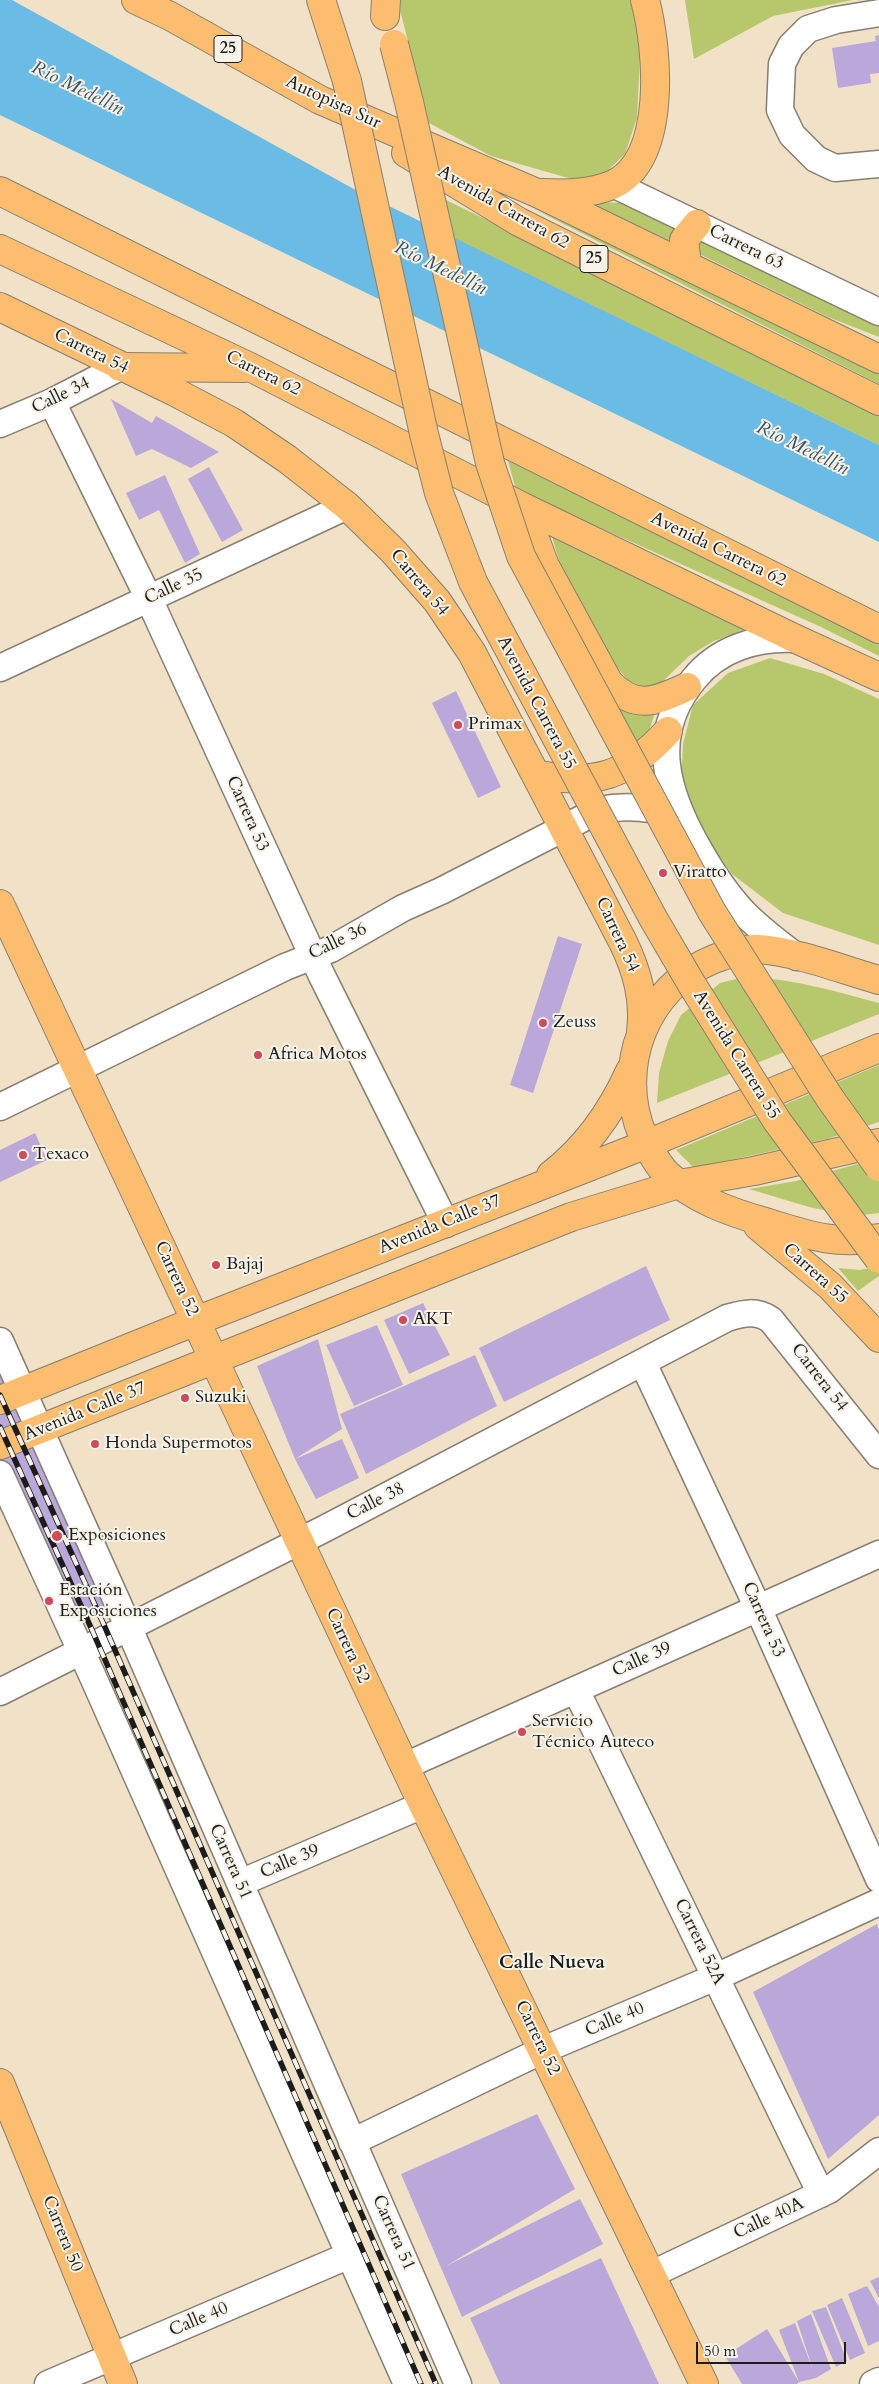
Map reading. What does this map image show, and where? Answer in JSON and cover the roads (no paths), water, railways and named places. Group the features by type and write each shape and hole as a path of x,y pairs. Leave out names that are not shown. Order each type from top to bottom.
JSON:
{"main road":[{"name":"Autopista Sur","path":"136,0 170,16 320,100 537,193"},
{"name":"Avenida Carrera 55","path":"321,0 347,80 424,434 439,493 473,582 652,918 777,1121 879,1259"},
{"path":"537,193 583,192 613,184 628,172 640,157 649,137 654,107 653,57 649,15 645,0"},
{"path":"383,5 409,102 490,463 522,556 712,912 828,1097 879,1167"},
{"name":"Avenida Carrera 62","path":"320,100 520,222 879,401"},
{"name":"Avenida Carrera 62","path":"0,191 504,444 879,629"},
{"name":"Avenida Carrera 62","path":"537,193 879,359"},
{"path":"687,265 684,240 697,224"},
{"name":"Carrera 62","path":"0,249 252,368 523,507"},
{"name":"Carrera 54","path":"0,307 120,367 175,392 234,423 287,459 347,506 393,551 437,601 472,653 564,829 632,961 644,1009 641,1031"},
{"path":"120,367 252,368"},
{"path":"523,507 796,640 879,677"},
{"path":"523,507 545,566 609,683 620,694 636,701 649,702 687,687"},
{"path":"535,774 582,780 607,774 622,769 644,754 668,731"},
{"name":"Carrera 52","path":"0,904 423,1805 704,2384"},
{"path":"879,980 797,957 757,949 724,955 704,963 670,988 653,1009 641,1031 633,1063 631,1081 633,1104 647,1144 666,1173 679,1184 710,1203 745,1216 832,1241 854,1242 879,1238"},
{"name":"Avenida Calle 37","path":"11,1396 196,1320 647,1144 879,1048"},
{"path":"535,1187 560,1168 587,1140 612,1106 633,1063"},
{"name":"Avenida Calle 37","path":"0,1445 571,1217 679,1184 754,1171 879,1143"},
{"name":"Carrera 55","path":"745,1216 803,1262 856,1312 879,1338"},
{"name":"Carrera 50","path":"0,2083 124,2384"}],"street":[{"path":"879,13 836,20 808,29 791,46 782,64 780,110 792,135 816,159 835,168 879,164"},
{"name":"Carrera 63","path":"613,184 879,312"},
{"name":"Calle 34","path":"0,424 52,402 120,367"},
{"name":"Carrera 53","path":"52,402 149,598 313,956 446,1224"},
{"name":"Calle 35","path":"0,668 347,506"},
{"path":"796,640 760,640 727,652 698,674 687,687 675,708 668,731 665,754 667,777 681,816 710,868 725,891 743,912 769,936 797,957"},
{"name":"Calle 36","path":"0,1107 285,967 331,949 403,908 599,810 621,806 642,806 681,816"},
{"name":"Calle 38","path":"0,1692 298,1542 727,1318 751,1312"},
{"name":"Carrera 54","path":"751,1312 763,1314 778,1327 879,1455"},
{"name":"Carrera 51","path":"0,1341 11,1396 39,1430 128,1626 458,2384"},
{"name":"Carrera 53","path":"643,1363 758,1608 879,1879"},
{"path":"0,1474 81,1650 407,2384"},
{"name":"Calle 39","path":"405,1766 879,1554"},
{"name":"Carrera 52A","path":"576,1690 821,2194"},
{"name":"Calle 39","path":"240,1883 423,1805"},
{"name":"Calle 40","path":"352,2142 543,2050 716,1976 879,1902"},
{"name":"Calle 40A","path":"652,2274 821,2194 879,2151"},
{"name":"Calle 40","path":"48,2384 350,2255"},
{"path":"873,2384 879,2381"}],"water":[{"name":"Río Medellín","path":"0,0 12,0 352,188 879,445 879,542 0,115"}],"railway":[{"path":"0,1395 104,1625 436,2384"},
{"path":"0,1427 92,1630 421,2384"}],"place":[{"name":"Primax","path":"458,725"},
{"name":"Viratto","path":"663,873"},
{"name":"Zeuss","path":"543,1023"},
{"name":"Africa Motos","path":"258,1055"},
{"name":"Texaco","path":"23,1155"},
{"name":"Bajaj","path":"216,1265"},
{"name":"AKT","path":"403,1320"},
{"name":"Suzuki","path":"185,1398"},
{"name":"Honda Supermotos","path":"95,1444"},
{"name":"Exposiciones","path":"57,1536"},
{"name":"Estación Exposiciones","path":"49,1601"},
{"name":"Servicio Técnico Auteco","path":"522,1732"}],"district":[{"name":"Calle Nueva","path":"552,1964"}]}
